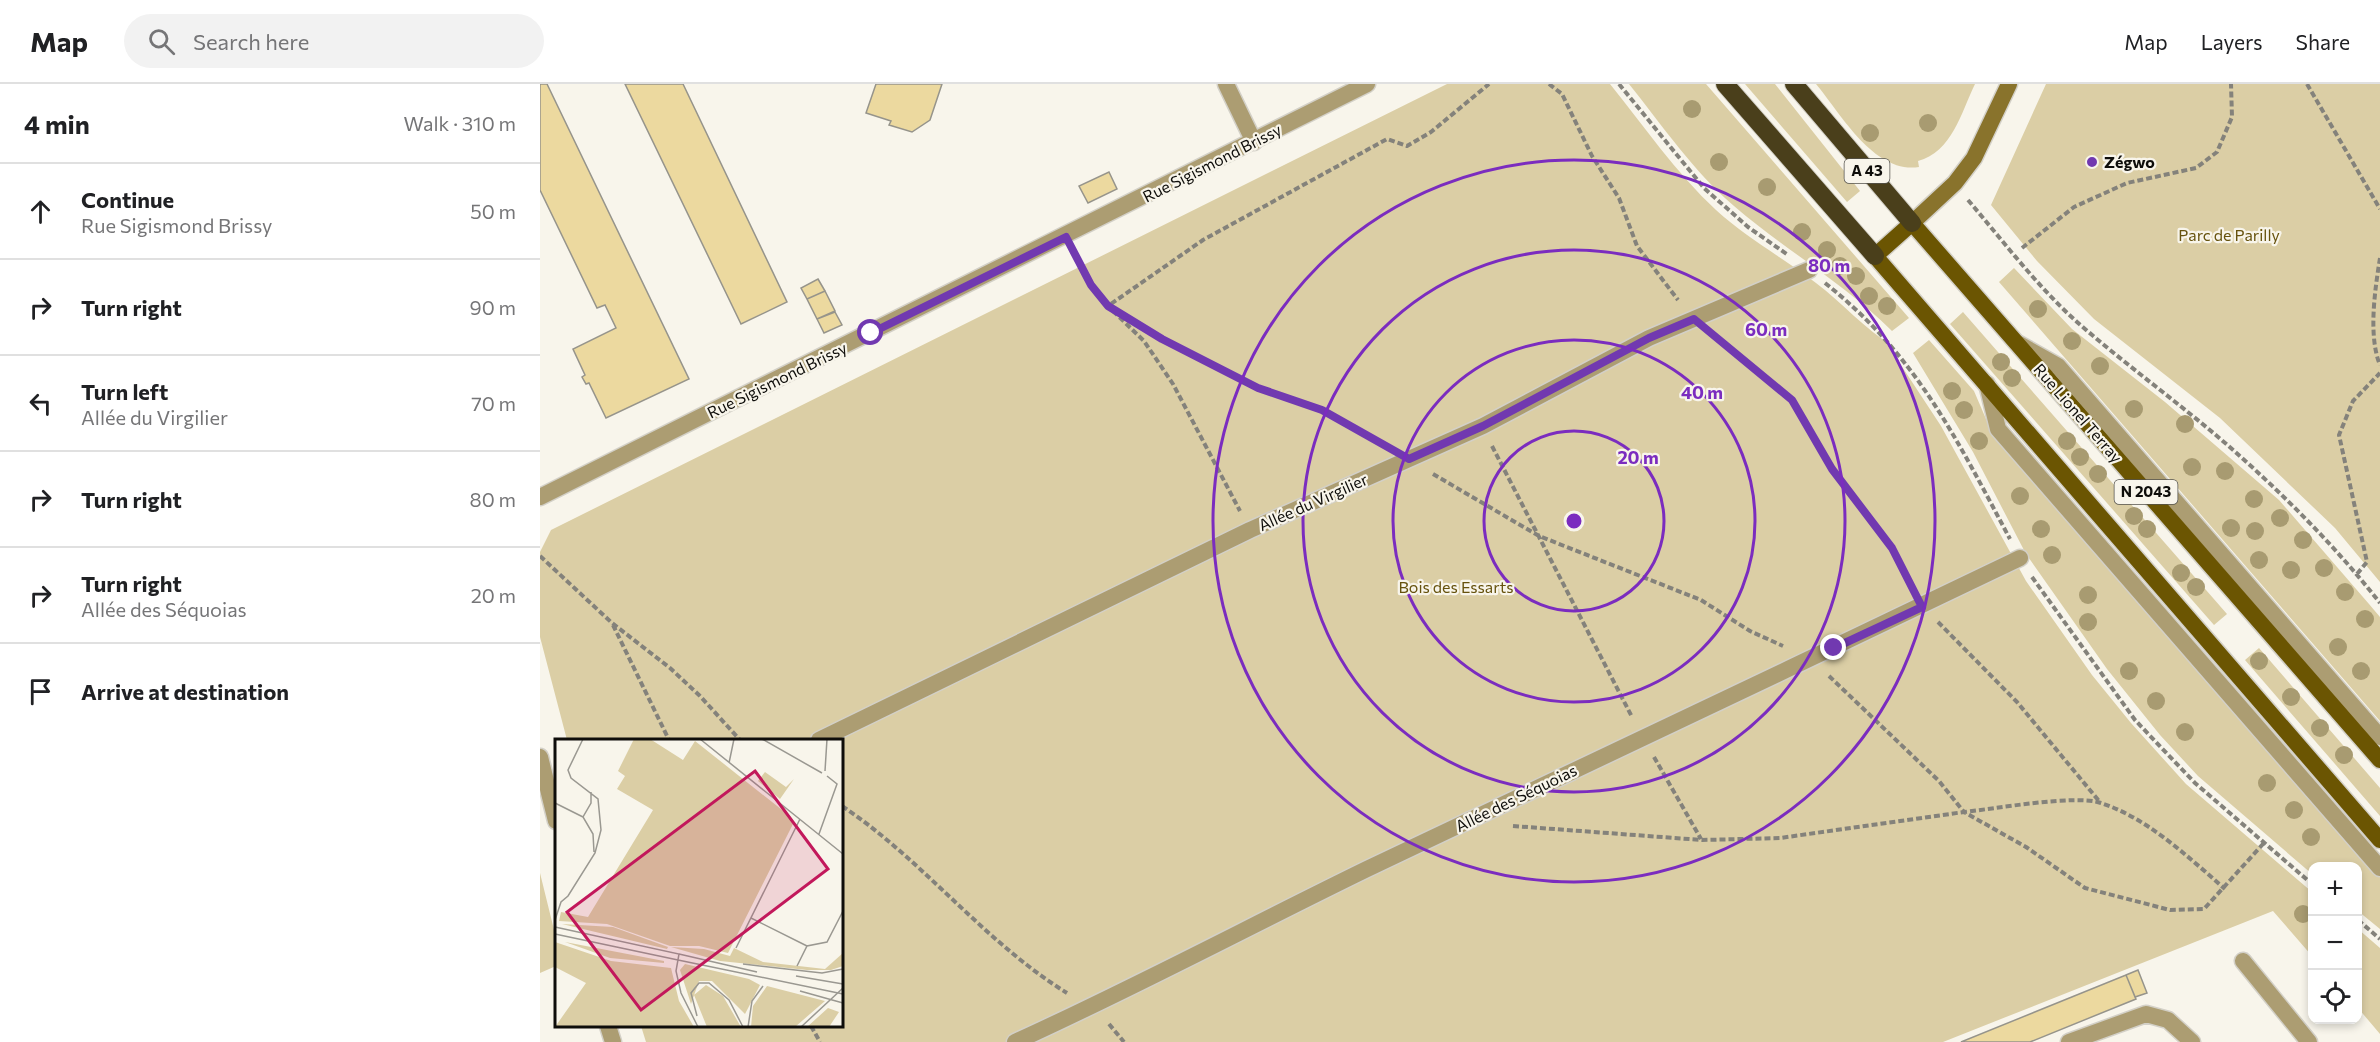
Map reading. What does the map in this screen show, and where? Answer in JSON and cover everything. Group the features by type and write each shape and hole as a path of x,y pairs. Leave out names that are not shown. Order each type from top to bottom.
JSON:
{"highway":[{"path":"1725,84 1875,256"},
{"name":"A 43","path":"1794,84 1912,223"}],"main road":[{"path":"1875,256 1954,183 1974,158 2009,84"},
{"name":"Rue Lionel Terray","path":"1912,223 2380,760"},
{"name":"N 2043","path":"1875,256 2380,840"}],"street":[{"path":"1226,84 1254,142"},
{"name":"Rue Sigismond Brissy","path":"540,497 1066,237 1367,84"},
{"name":"Allée du Virgilier","path":"823,739 1250,530 1483,426 1649,338 1809,270"},
{"path":"2016,342 2058,366 2380,737"},
{"path":"1987,384 1998,429 2380,868"},
{"name":"Allée des Séquoias","path":"1016,1042 1091,1008 1260,921 1465,822 1922,607 2020,558"},
{"path":"540,757 555,817"},
{"path":"2243,962 2309,1042"},
{"path":"2069,1042 2145,1014 2168,1020 2192,1042"},
{"path":"608,1027 613,1042"}],"path":[{"path":"1108,306 1203,240 1387,139 1407,146 1431,132 1489,84"},
{"path":"1549,84 1562,94 1592,156 1619,198 1637,246 1694,319 1792,400 1832,469 1892,548 1922,607 2017,702 2100,802 2168,840 2225,890"},
{"path":"1619,84 1704,188 1748,227 1809,270 1861,311 1901,355 1948,423 2020,558 2047,601 2135,720 2195,783 2263,844 2308,880"},
{"path":"2022,248 2074,207 2127,183 2196,168 2217,152 2232,117 2231,84"},
{"path":"2307,84 2380,209"},
{"path":"1954,183 2014,254 2075,320 2231,448 2286,498 2357,574 2380,603"},
{"path":"1066,237 1091,285 1108,306 1144,341 1173,384 1250,530"},
{"path":"2380,258 2374,291 2375,354 2380,365"},
{"path":"1108,306 1162,339 1258,388 1322,410 1539,536 1701,600 1750,630 1811,659 1940,781 1964,812 2026,847 2085,888 2170,910 2205,909 2225,890 2263,844"},
{"path":"2357,574 2367,562 2340,435 2353,400 2380,373"},
{"path":"1483,426 1642,737 1702,840"},
{"path":"540,556 612,623 670,668 700,696 738,739"},
{"path":"612,623 668,739"},
{"path":"1465,822 1702,840 1780,838 1964,812 2072,801 2100,802"},
{"path":"843,807 895,847 1010,953 1091,1008"},
{"path":"2362,923 2380,939"},
{"path":"812,1027 820,1042"}],"green space":[{"name":"Bois des Essarts","path":"1447,84 1610,84 1674,165 1716,210 1740,230 1816,283 1873,332 1893,346 1895,356 1941,426 2026,581 2092,675 2131,723 2186,784 2308,889 2308,951 2273,911 1943,1042 646,1042 641,1027 843,1027 843,739 567,739 540,637 540,552 551,530"},
{"path":"1629,84 1706,84 1909,318 1892,331 1854,297 1734,206 1691,163"},
{"path":"1745,84 1775,84 1860,191 1847,202"},
{"path":"1816,84 1975,84 1960,119 1947,140 1930,156 1918,161 1919,167 1903,167 1873,152 1848,125"},
{"name":"Parc de Parilly","path":"2046,84 2380,84 2380,582 2335,528 2220,418 2094,319 2037,261 1991,205"},
{"path":"2014,268 2072,329 2165,402 2279,500 2380,617 2380,721 1999,282"},
{"path":"1963,312 2227,614 2214,625 1950,324"},
{"path":"1929,340 1974,391 1992,433 2380,876 2380,929 2362,914 2362,862 2308,862 2308,871 2198,776 2160,735 2107,669 2026,554 1973,452 1913,353"},
{"path":"2259,648 2380,788 2380,816 2245,660"},
{"path":"540,873 555,934 555,966 540,973"},
{"path":"2362,932 2380,948 2380,1034 2362,1013"}],"building":[{"path":"540,84 547,84 689,379 606,418 589,383 586,384 582,377 585,375 573,349 616,328 605,305 597,308 540,190"},
{"path":"625,84 683,84 787,302 741,324"},
{"path":"876,84 942,84 930,120 912,132 889,125 891,121 866,113"},
{"path":"1109,172 1117,189 1088,203 1079,186"},
{"path":"818,279 825,291 807,299 801,288"},
{"path":"825,291 835,311 817,319 807,299"},
{"path":"835,312 842,325 824,333 817,319"},
{"path":"2138,970 2147,993 2135,997 2126,975"},
{"path":"2126,975 2136,999 2030,1042 1961,1042"}],"place":[{"name":"Zégwo","path":"2092,162"}],"route":[{"path":"871,333 1066,237 1091,285 1108,306 1162,339 1258,388 1322,410 1409,459 1483,426 1649,338 1694,319 1792,400 1832,469 1892,548 1922,607 1834,648"}]}
